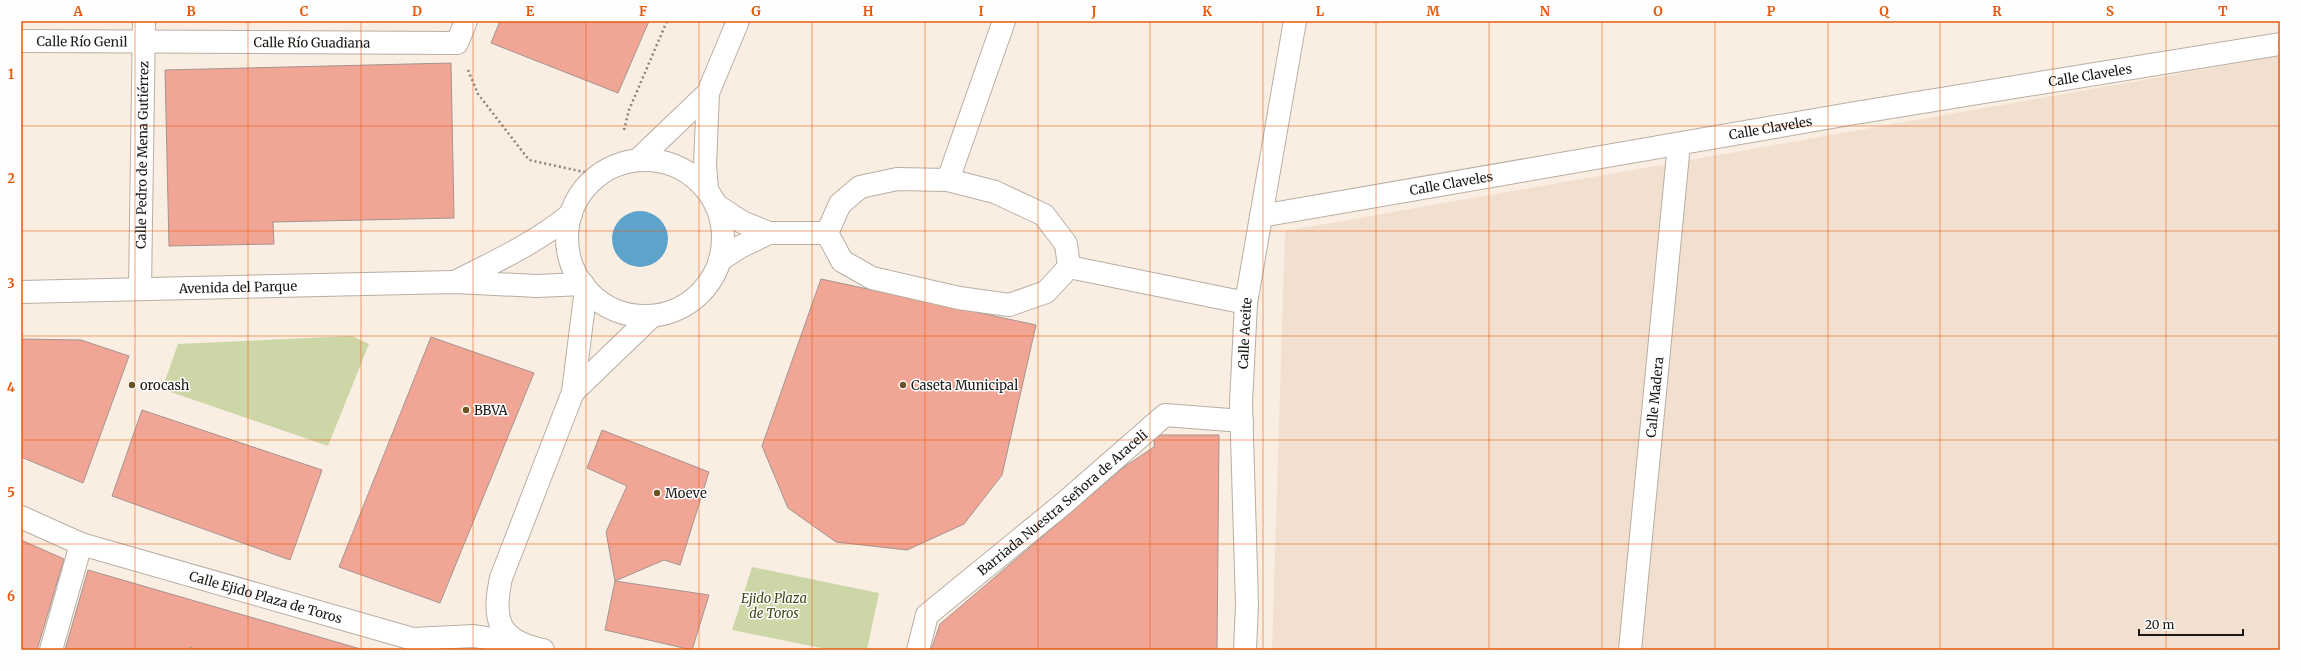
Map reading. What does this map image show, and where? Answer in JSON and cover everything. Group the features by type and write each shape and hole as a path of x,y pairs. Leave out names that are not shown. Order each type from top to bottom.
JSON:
{"street":[{"name":"Calle Pedro de Mena Gutiérrez","path":"140,289 144,21"},
{"path":"457,43 466,21"},
{"path":"738,21 708,93 705,165 711,197 722,223 723,242 720,260 713,277 701,292 687,304 670,312 652,316 632,315 616,310 600,301 585,286 568,254 567,234 571,214 582,193 598,175 617,165 638,160 658,160 676,166 692,176 711,197 742,222 769,233 827,233"},
{"path":"948,180 1004,21"},
{"name":"Calle Aceite","path":"1245,650 1247,604 1242,421 1246,303 1295,21"},
{"name":"Calle Río Genil","path":"21,41 144,42"},
{"name":"Calle Río Guadiana","path":"144,42 457,43"},
{"name":"Calle Claveles","path":"1261,216 1679,144 2280,44"},
{"path":"638,160 708,93"},
{"name":"Calle Madera","path":"1630,650 1679,144"},
{"path":"827,233 840,204 860,187 897,179 948,180 994,192 1044,215 1066,244 1069,267"},
{"name":"Avenida del Parque","path":"454,282 526,246 549,232 571,214"},
{"path":"720,260 740,247 769,233"},
{"path":"827,233 842,261 872,278 959,298 1009,305 1046,292 1069,267"},
{"path":"1069,267 1246,303"},
{"name":"Avenida del Parque","path":"21,292 454,282 537,286 585,286"},
{"path":"469,643 484,628 500,625 496,601 500,578 573,392 585,286"},
{"path":"573,392 652,316"},
{"name":"Barriada Nuestra Señora de Araceli","path":"918,650 927,615 1063,504 1165,416 1242,421"},
{"name":"Calle Ejido Plaza de Toros","path":"21,517 81,544 413,638 469,643 518,643 543,650"},
{"path":"51,650 81,544"},
{"name":"Calle Ejido Plaza de Toros","path":"500,625 518,643"}],"path":[{"path":"628,110 666,21"},
{"path":"457,43 478,94 529,160 598,175"}],"shaded area":[{"path":"2280,56 2280,650 1272,650 1285,231"}],"green space":[{"path":"352,336 369,344 328,446 162,389 178,344"},
{"name":"Ejido Plaza de Toros","path":"752,567 879,593 867,650 831,650 732,630"}],"water":[{"path":"640,211 651,213 660,219 666,228 668,239 666,250 660,259 651,265 640,267 629,265 620,259 614,250 612,239 614,228 620,219 629,213"}],"building":[{"path":"500,21 649,21 618,93 491,43"},
{"path":"451,63 454,218 273,222 274,244 169,246 165,70"},
{"name":"Caseta Municipal","path":"821,279 1036,325 1002,475 964,524 907,550 836,542 788,508 762,446"},
{"path":"431,337 534,373 440,603 339,567"},
{"path":"21,339 81,340 129,356 83,483 21,457"},
{"path":"142,410 322,470 290,560 112,496"},
{"path":"602,430 709,472 680,565 664,560 615,581 606,532 627,486 587,468"},
{"path":"1155,435 1219,435 1217,650 931,650 940,624 1124,467 1154,447"},
{"path":"21,540 64,559 37,650 21,650"},
{"path":"88,570 364,650 198,650 190,647 189,650 65,650"},
{"path":"615,581 709,595 692,650 605,630"}],"place":[{"name":"orocash","path":"132,385"},
{"name":"Caseta Municipal","path":"903,385"},
{"name":"BBVA","path":"466,410"},
{"name":"Moeve","path":"657,493"}]}
